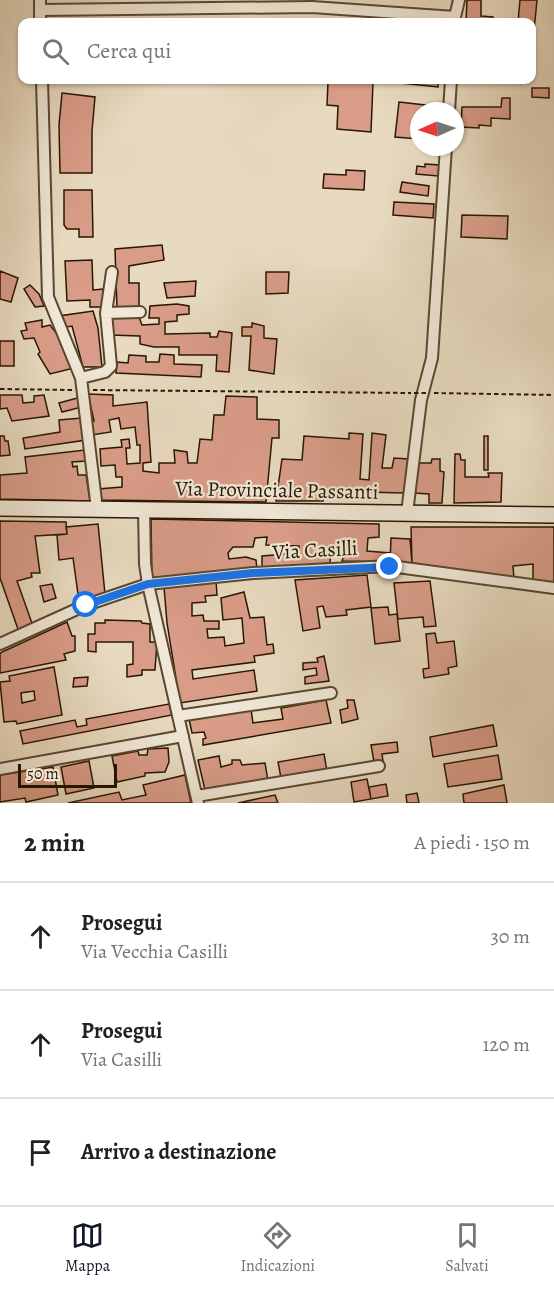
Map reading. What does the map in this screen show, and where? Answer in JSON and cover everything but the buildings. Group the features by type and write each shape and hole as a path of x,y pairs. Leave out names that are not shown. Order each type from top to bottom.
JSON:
{"main road":[{"name":"Via Provinciale Passanti","path":"0,508 554,515"}],"street":[{"path":"455,18 459,0"},
{"path":"40,5 312,7 383,5 445,18"},
{"path":"42,84 48,297 81,378 98,509"},
{"path":"450,102 451,84"},
{"path":"407,513 421,400 432,358 445,156"},
{"path":"81,378 105,372 111,366 106,313 112,272"},
{"path":"106,313 140,312"},
{"path":"144,510 145,564 148,584 198,800 379,766"},
{"name":"Via Casilli","path":"0,644 86,605 148,584 253,573 390,567 554,588"},
{"path":"178,716 330,693"},
{"path":"0,769 183,736"}],"path":[{"path":"0,389 554,395"}],"route":[{"path":"86,605 148,584 253,573 390,567"}]}
